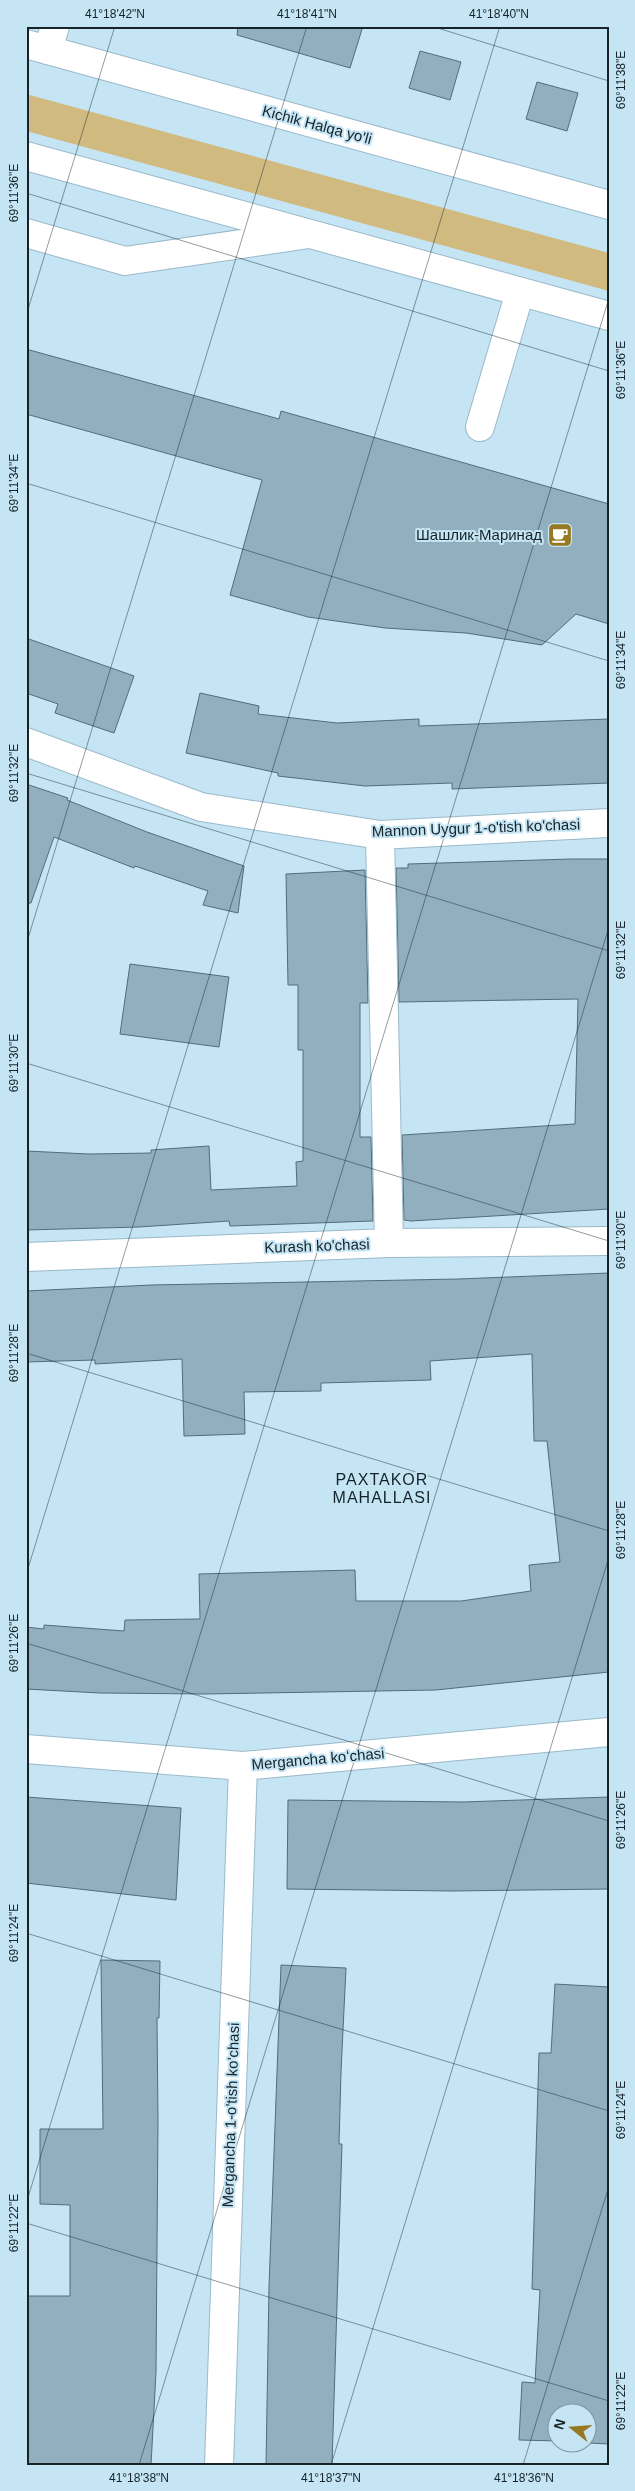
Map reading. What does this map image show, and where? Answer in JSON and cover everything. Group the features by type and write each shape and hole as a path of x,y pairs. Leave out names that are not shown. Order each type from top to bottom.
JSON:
{"main road":[{"name":"Kichik Halqa yo'li","path":"43,40 609,205"},
{"path":"26,156 609,316"},
{"path":"26,233 125,261 310,234"},
{"path":"480,427 520,292"},
{"name":"Mannon Uygur 1-o'tish ko'chasi","path":"26,742 201,807 380,835 609,823"},
{"path":"380,835 389,1243"},
{"name":"Kurash ko'chasi","path":"26,1257 389,1243 609,1241"},
{"name":"Mergancha koʻchasi","path":"26,1749 243,1766 609,1732"},
{"name":"Mergancha 1-o'tish ko'chasi","path":"219,2465 243,1766"}],"shaded area":[{"path":"26,94 609,253 609,291 26,131"}],"building":[{"path":"238,26 363,26 350,68 237,35"},
{"path":"420,51 461,62 450,100 409,88"},
{"path":"537,82 578,93 567,131 526,119"},
{"path":"26,349 279,419 281,411 609,504 609,624 576,614 542,645 466,633 385,628 308,617 230,595 262,480 26,414"},
{"path":"26,638 134,676 114,733 55,713 58,704 26,693"},
{"path":"200,693 259,706 258,714 337,723 419,719 419,726 609,719 609,783 452,789 452,783 365,786 278,776 278,773 186,753"},
{"path":"26,784 68,798 67,800 147,832 244,866 238,913 203,905 208,891 135,866 134,868 54,837 31,903 26,903"},
{"path":"609,859 609,1209 404,1220 402,1135 575,1124 578,999 399,1002 396,868 408,868 408,864"},
{"path":"365,870 368,1003 360,1003 360,1137 371,1137 373,1221 230,1226 229,1221 139,1227 26,1230 26,1151 89,1154 151,1153 151,1150 209,1146 211,1190 297,1186 296,1162 303,1161 303,1050 298,1050 298,985 288,985 286,874"},
{"path":"130,964 229,977 219,1047 120,1034"},
{"path":"609,1273 609,1672 436,1690 206,1694 99,1693 26,1689 26,1627 44,1629 44,1625 124,1631 125,1620 200,1619 199,1574 355,1570 356,1601 461,1601 531,1591 529,1565 560,1562 547,1441 534,1441 532,1354 430,1361 431,1380 321,1383 321,1391 244,1392 245,1434 184,1436 182,1359 95,1364 95,1360 26,1362 26,1291 151,1285 458,1279"},
{"path":"26,1797 181,1808 176,1900 26,1883"},
{"path":"609,1797 609,1889 452,1891 287,1889 288,1800 463,1802"},
{"path":"101,1960 160,1961 159,2018 157,2018 156,2372 151,2465 26,2465 26,2296 70,2296 70,2205 40,2204 40,2129 103,2129"},
{"path":"281,1965 346,1968 341,2072 339,2144 342,2144 332,2465 266,2465 269,2287"},
{"path":"555,1984 609,1987 609,2444 598,2443 598,2404 548,2404 548,2441 519,2440 522,2382 535,2383 540,2290 532,2289 539,2053 551,2053"}],"place":[{"name":"Шашлик-Маринад","path":"560,535"}],"district":[{"name":"PAXTAKOR MAHALLASI","path":"382,1488"}]}
